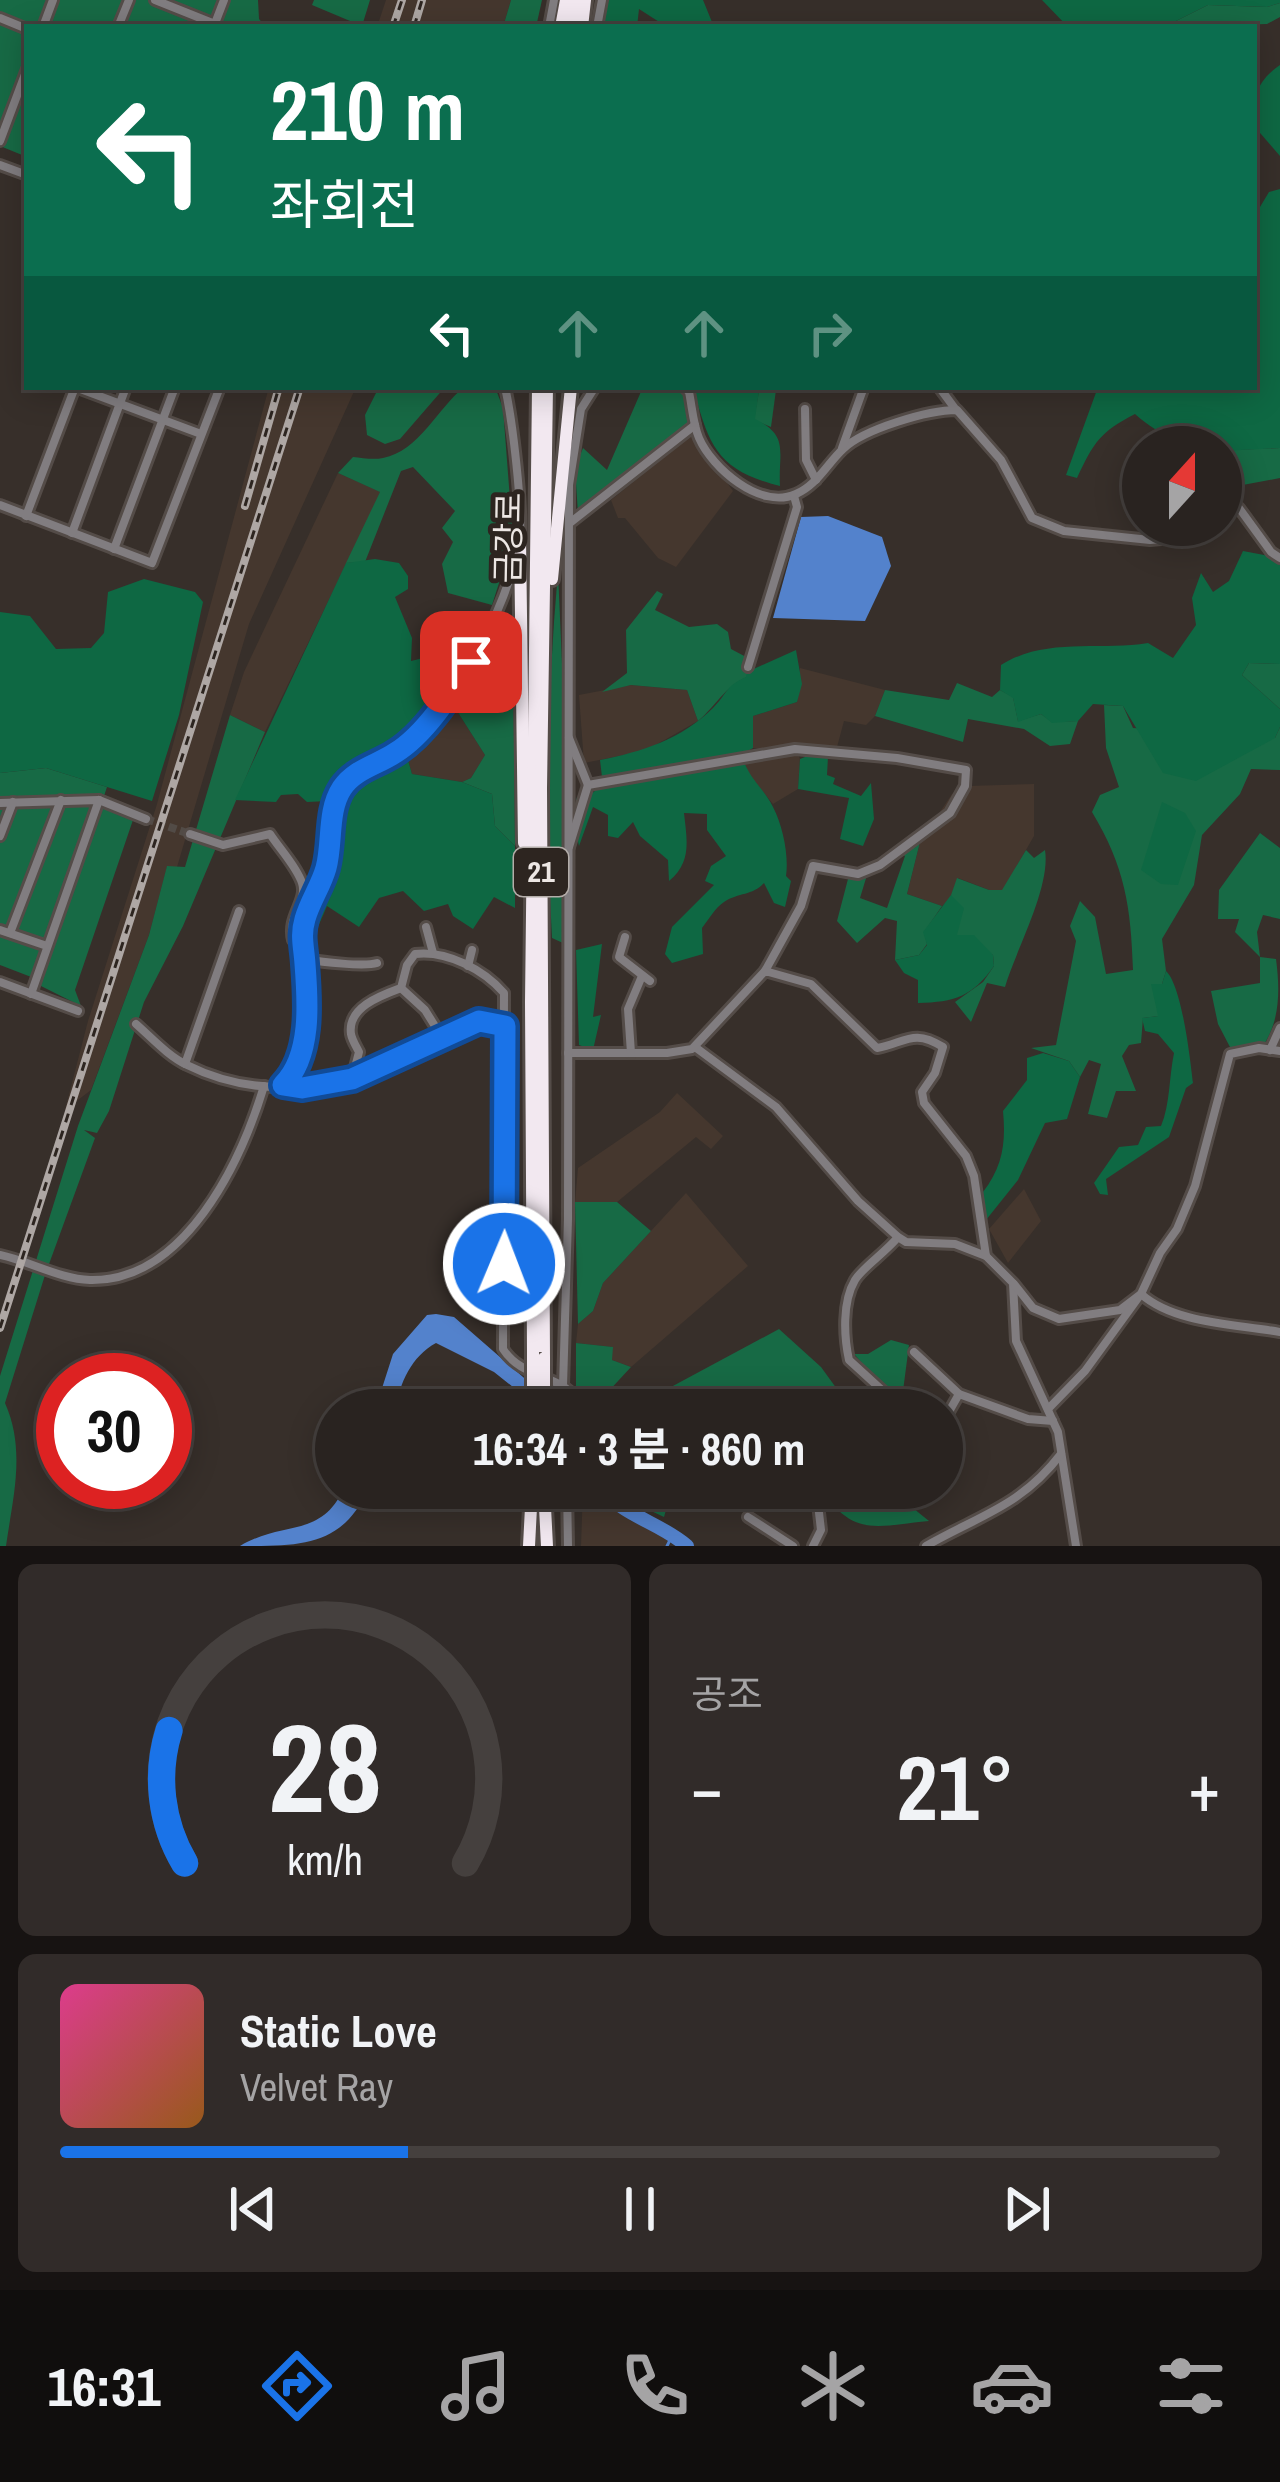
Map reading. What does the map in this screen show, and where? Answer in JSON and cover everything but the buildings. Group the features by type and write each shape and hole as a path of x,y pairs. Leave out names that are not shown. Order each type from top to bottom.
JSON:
{"highway":[{"name":"금강로","path":"538,390 531,1002 542,1389"},
{"name":"금강로","path":"535,1389 547,390"},
{"path":"543,675 571,390"},
{"path":"520,538 525,964 531,1002"},
{"path":"532,1546 533,1509"},
{"path":"545,1509 546,1546"}],"street":[{"path":"155,0 212,24"},
{"path":"0,141 24,77"},
{"path":"26,516 74,390"},
{"path":"83,390 201,434"},
{"path":"71,533 125,390"},
{"path":"114,549 174,390"},
{"path":"0,506 152,563 219,390"},
{"path":"283,1085 298,1064 305,1036 301,945 305,918 326,868 337,796 345,783 394,754 416,734 460,680 492,627 520,538 505,390"},
{"path":"564,1389 570,523 573,442 581,409 593,390"},
{"path":"689,390 695,425 716,466 765,494 794,496 857,438 922,415 957,410"},
{"path":"842,450 863,390"},
{"path":"941,390 1000,460 1025,511 1046,527 1122,536"},
{"path":"805,409 806,460 816,480"},
{"path":"570,523 695,425"},
{"path":"748,667 797,508 794,496"},
{"path":"1242,512 1270,552 1280,558"},
{"path":"567,734 588,784 567,854"},
{"path":"568,1053 679,1052 695,1047 765,971 801,907 813,866 858,874 880,865 950,813 965,786 966,770 795,749 588,784"},
{"path":"47,946 5,932 61,800"},
{"path":"31,994 99,800"},
{"path":"0,803 99,800 146,818"},
{"path":"0,836 13,802"},
{"path":"190,833 223,845 270,833 302,883 301,900 290,925 293,940 301,945"},
{"path":"185,1064 239,911"},
{"path":"426,927 433,953"},
{"path":"625,937 619,957 646,979 628,1010 631,1053"},
{"path":"468,966 472,950"},
{"path":"401,988 411,957 433,953 468,966 504,993 503,1348 516,1363 567,1389"},
{"path":"305,959 365,966 377,963"},
{"path":"765,971 811,984 877,1048 926,1036 943,1047 935,1073 922,1092 924,1103 966,1156 974,1176 986,1256"},
{"path":"0,982 78,1011"},
{"path":"401,988 425,1010 443,1039"},
{"path":"352,1079 358,1052 351,1037 354,1019 374,998 401,988"},
{"path":"136,1024 185,1064 222,1079 302,1088 352,1079 479,1021 505,1026"},
{"path":"1048,1409 1085,1371 1141,1294 1177,1229 1195,1186 1229,1054 1275,1050 1280,1028"},
{"path":"695,1047 776,1107 859,1201 905,1243 955,1244 986,1256 1033,1308 1059,1318 1120,1310 1141,1294"},
{"path":"0,1255 90,1280 145,1267 180,1240 211,1203 249,1138 264,1086"},
{"path":"881,1389 849,1360 848,1301 855,1278 898,1238"},
{"path":"1013,1283 1016,1342 1054,1420 1076,1546"},
{"path":"1141,1294 1151,1303 1194,1318 1280,1332"},
{"path":"914,1352 953,1389"},
{"path":"963,1396 1028,1419 1054,1420"},
{"path":"926,1546 946,1532 992,1516 1042,1479 1062,1452"},
{"path":"568,1509 568,1546"},
{"path":"813,1546 820,1530 818,1509"},
{"path":"748,1517 793,1546"}],"shaded area":[{"path":"386,0 511,0 504,24 378,24"},
{"path":"268,390 355,390 249,624 177,867 167,867 149,935 91,1090 65,1110 157,804"},
{"path":"692,435 733,491 676,567 658,558 625,518 618,518 611,500"},
{"path":"338,473 381,492 265,732 230,715 244,672"},
{"path":"800,668 885,690 875,716 866,725 844,721 837,747 795,748 800,759 798,789 773,804 748,774 741,755 766,749 753,748 753,716 797,702"},
{"path":"631,685 687,690 698,721 645,751 584,763 579,695"},
{"path":"457,711 485,755 471,778 462,782 412,774 406,753 438,716"},
{"path":"1034,784 1034,836 1003,890 989,890 958,878 942,906 907,894 920,842 952,794 968,786"},
{"path":"677,1093 723,1136 711,1149 696,1137 617,1202 575,1202 578,1168 660,1112"},
{"path":"1024,1189 1041,1221 1008,1263 989,1229"},
{"path":"686,1193 748,1266 631,1367 612,1360 612,1347 576,1343 578,1324 593,1311 603,1283"},
{"path":"582,1509 617,1509 631,1521 670,1537 665,1546 581,1546"}],"green space":[{"path":"0,0 258,0 263,24 24,24 24,156 0,146"},
{"path":"314,0 370,0 363,24 312,5"},
{"path":"511,0 542,0 537,24 504,24"},
{"path":"606,0 703,0 713,24 662,24 639,9 637,24 602,24"},
{"path":"1042,0 1280,0 1267,7 1208,5 1170,24 1065,24"},
{"path":"1280,3 1280,17 1267,24 1170,24 1208,5 1267,7"},
{"path":"1280,65 1280,156 1257,129 1257,96 1265,78"},
{"path":"1280,189 1280,448 1242,450 1242,426 1150,426 1135,414 1099,439 1077,478 1066,475 1097,390 1257,390 1257,212 1269,192"},
{"path":"378,390 442,390 400,439 385,444 367,435 365,415"},
{"path":"461,390 496,390 503,408 513,539 492,605 448,593 442,564 453,542 442,528 455,511 413,467 401,471 365,562 346,563 380,492 338,473 353,457 383,458 407,447"},
{"path":"642,390 682,390 690,426 578,514 575,468 583,448 607,470"},
{"path":"696,390 763,390 759,391 755,419 778,439 780,486 744,473 721,455 706,430"},
{"path":"776,390 771,427 754,420 759,391"},
{"path":"1280,448 1280,478 1242,485 1242,450"},
{"path":"1243,551 1274,557 1280,563 1280,664 1249,663 1242,675 1280,709 1275,738 1196,781 1163,773 1123,706 1093,704 1078,721 1052,723 1041,714 1018,722 1013,698 1000,690 1001,665 1054,648 1148,643 1173,658 1196,625 1192,598 1201,573 1213,592 1229,581"},
{"path":"375,559 399,563 408,576 408,589 395,597 412,638 411,661 464,648 438,716 406,753 412,774 462,782 492,794 495,826 515,846 515,908 494,897 473,929 453,916 448,904 424,911 403,891 379,898 359,927 327,906 314,936 315,908 333,869 341,806 307,802 298,794 281,795 276,802 235,800 346,563"},
{"path":"558,572 563,943 552,938 548,846 549,709"},
{"path":"144,579 195,592 203,602 179,715 152,801 46,768 0,773 0,612 30,616 56,649 91,648 104,633 108,592"},
{"path":"657,591 663,594 655,610 689,627 717,624 728,632 731,649 748,658 747,677 726,691 698,721 687,690 631,685 602,692 627,673 626,630"},
{"path":"498,633 513,639 515,846 495,826 492,794 462,782 471,778 485,755 457,711 438,716"},
{"path":"796,650 802,684 797,702 753,716 753,748 741,755 773,807 782,832 786,876 791,881 785,907 774,903 764,883 730,899 702,928 703,954 672,963 665,954 672,927 714,885 705,881 711,866 726,856 707,830 707,814 684,813 685,858 669,881 668,860 640,836 633,822 618,838 608,836 608,815 593,807 579,846 573,816 577,797 594,792 602,777 600,760 674,736 701,719 747,672"},
{"path":"1249,663 1280,664 1280,709 1242,675"},
{"path":"957,683 992,697 1000,690 1013,697 1018,721 1041,714 1052,722 1078,721 1070,744 1050,746 1024,729 968,719 963,742 875,716 885,690 949,700"},
{"path":"1104,705 1123,706 1133,728 1275,738 1280,727 1280,770 1251,769 1240,794 1202,835 1194,885 1162,939 1166,971 1162,984 1152,984 1159,1016 1143,1018 1141,1043 1129,1045 1122,1056 1136,1091 1116,1091 1107,1118 1088,1114 1101,1064 1089,1060 1080,1077 1069,1061 1031,1048 1056,1045 1076,941 1070,926 1080,901 1095,917 1106,974 1133,970 1124,888 1092,812 1100,795 1119,787 1106,748"},
{"path":"230,715 265,732 183,926 144,1002 109,1111 97,1133 84,1130 95,1138 5,1403 15,1438 16,1474 6,1546 0,1546 0,1376 78,1126 149,935 167,866 185,867"},
{"path":"828,757 827,775 835,778 833,784 861,796 871,783 874,819 863,846 840,839 849,798 798,789 800,759"},
{"path":"46,768 107,787 100,808 134,817 75,990 81,1006 41,986 39,980 0,965 0,773"},
{"path":"1162,802 1185,813 1196,831 1178,885 1161,884 1141,870"},
{"path":"1260,833 1280,848 1280,919 1263,915 1257,932 1260,957 1235,932 1239,919 1218,919 1219,890"},
{"path":"920,842 907,894 942,906 924,932 927,944 919,955 895,960 897,921 885,918 857,943 837,921 848,879 867,875 860,898 887,908 905,856 897,852"},
{"path":"1026,850 1034,858 1045,850 1038,900 1005,987 987,983 971,1022 955,1002 983,982 994,966 993,955 957,936 951,895 957,878 1002,890"},
{"path":"951,895 964,908 957,935 974,935 993,955 994,966 962,996 918,1003 918,980 904,973 895,960 919,955 927,945 923,932"},
{"path":"602,944 593,1017 601,1015 593,1050 579,1045 576,950"},
{"path":"1260,957 1276,959 1274,1024 1265,1043 1231,1049 1218,1024 1211,991 1260,983"},
{"path":"1166,971 1181,1006 1193,1083 1186,1088 1169,1137 1106,1179 1108,1195 1100,1194 1094,1183 1119,1147 1138,1145 1146,1127 1161,1126 1164,1118 1174,1053 1158,1034 1145,1031 1142,1018 1158,1016 1151,984 1162,984"},
{"path":"1043,1053 1069,1061 1080,1077 1067,1119 1045,1123 1018,1180 986,1220 983,1192 1002,1153 1003,1111 1027,1080 1027,1058"},
{"path":"575,1202 617,1202 651,1231 603,1283 593,1311 578,1324"},
{"path":"779,1329 821,1367 837,1389 667,1389"},
{"path":"891,1340 909,1345 903,1389 885,1389 854,1354 868,1354"},
{"path":"576,1343 613,1347 612,1360 631,1367 611,1389 576,1389"},
{"path":"837,1509 914,1509 929,1521 880,1526"}],"water":[{"path":"828,516 882,537 891,566 865,621 773,618 801,517"},
{"path":"427,1315 454,1317 537,1389 515,1389 494,1372 436,1343 420,1355 400,1389 382,1389 393,1354"},
{"path":"330,1509 356,1509 346,1522 318,1539 240,1546 312,1522"}],"waterway":[{"path":"626,1509 687,1546"},
{"path":"667,1546 673,1534"}],"tunnel":[{"path":"146,819 190,834"}],"railway":[{"path":"394,24 402,0"},
{"path":"415,24 422,0"},
{"path":"245,506 278,390"},
{"path":"0,1328 299,390"}],"route":[{"path":"471,662 416,734 394,754 345,783 337,796 326,868 305,918 301,945 305,1036 298,1064 283,1085 302,1088 352,1079 479,1021 505,1026 504,1264"}]}
